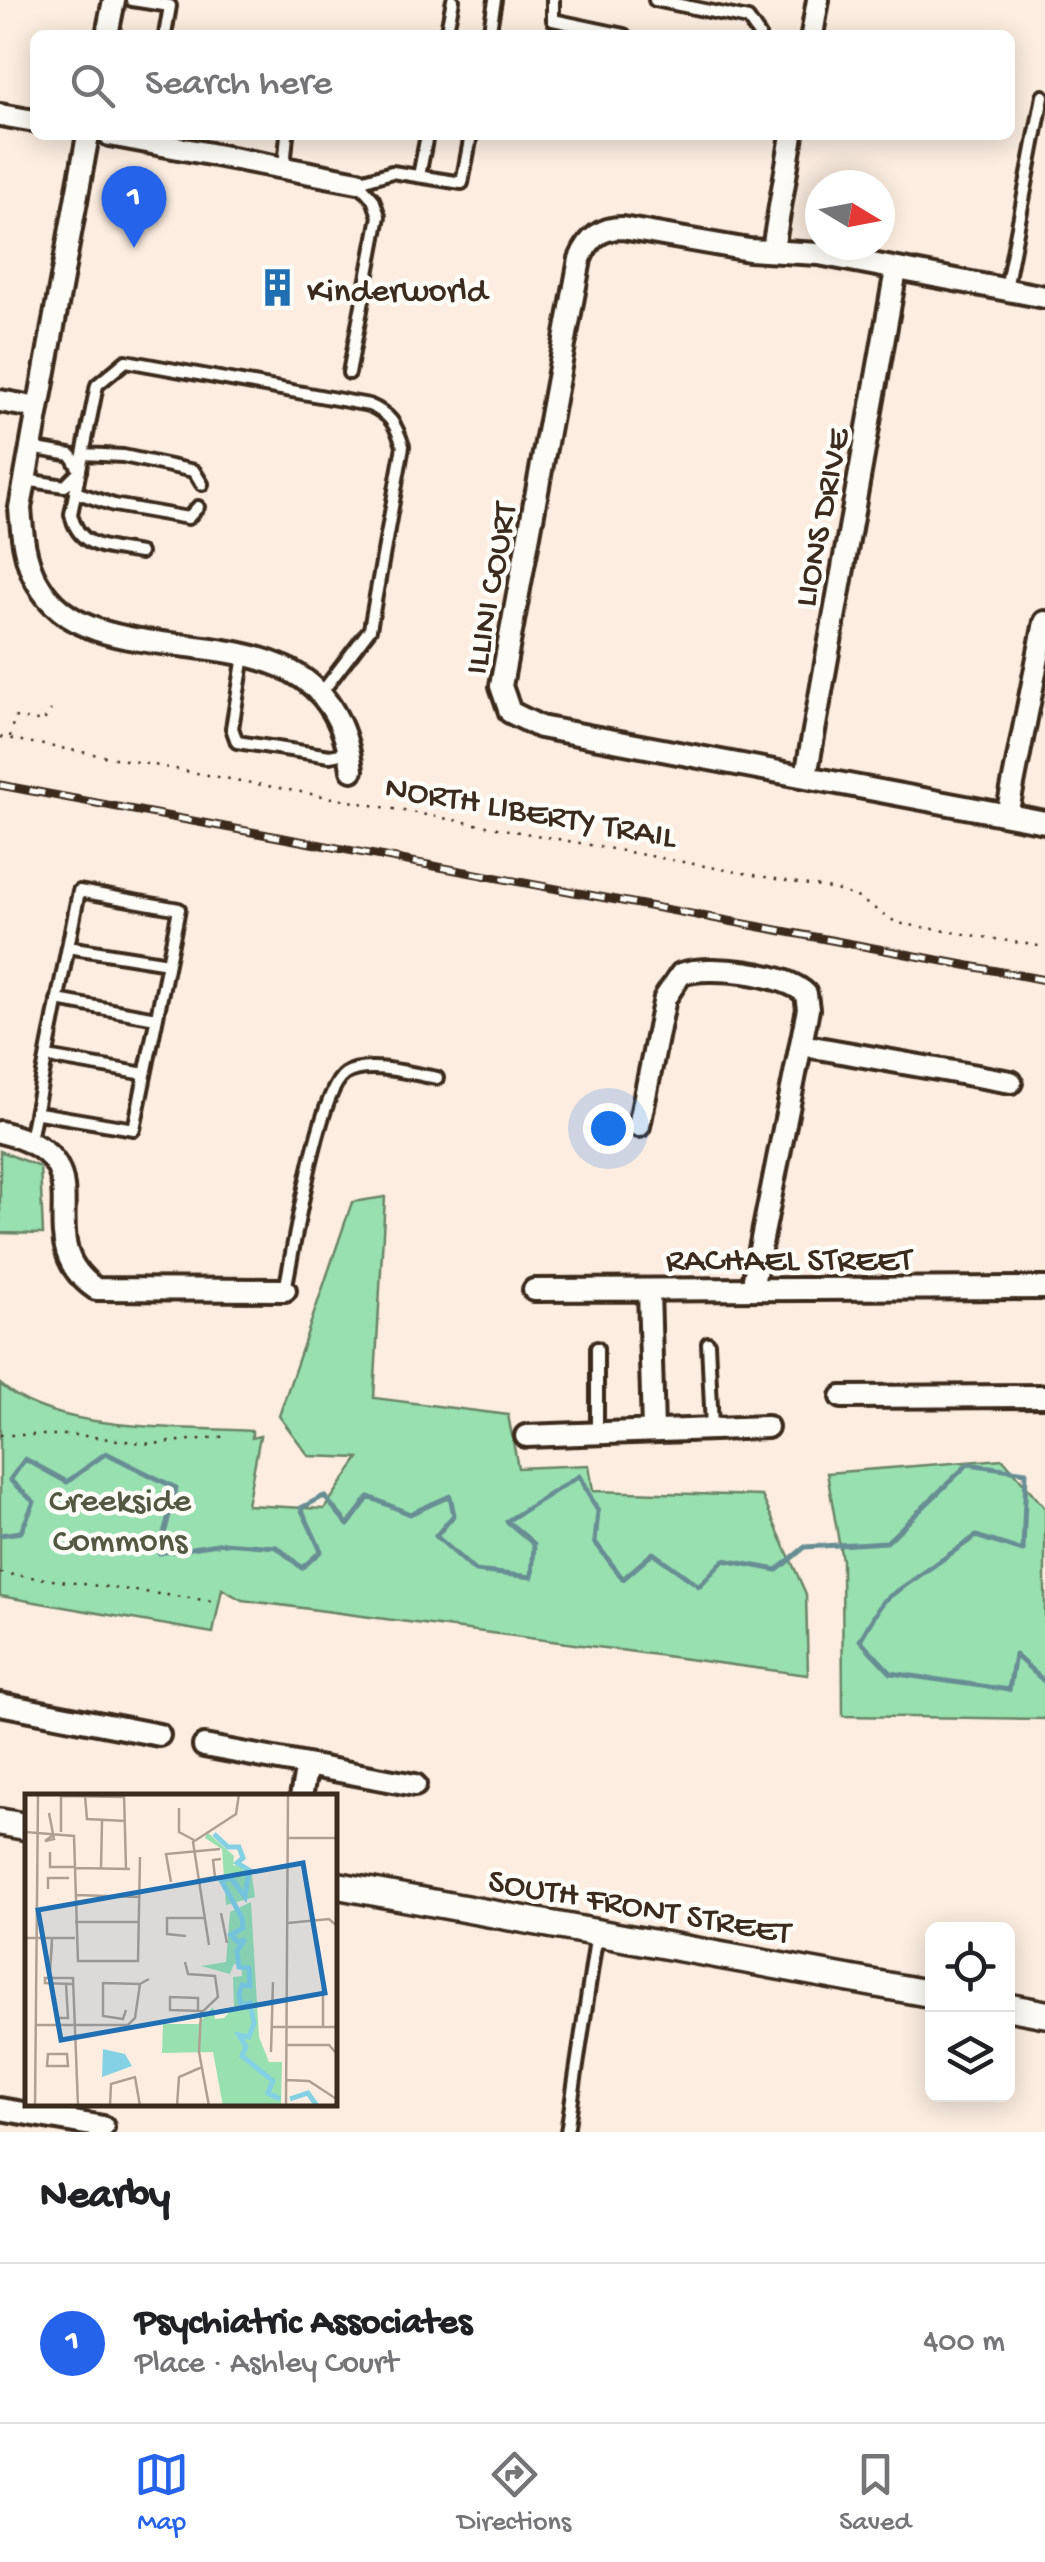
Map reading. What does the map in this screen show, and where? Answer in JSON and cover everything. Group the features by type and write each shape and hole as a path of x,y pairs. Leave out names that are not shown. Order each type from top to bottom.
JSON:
{"street":[{"path":"108,30 114,0"},
{"path":"813,30 818,0"},
{"path":"0,114 30,120"},
{"path":"87,140 20,508 23,546 38,584 65,613 102,630 244,656 292,672 322,692 343,723 350,761"},
{"path":"136,140 358,182"},
{"path":"791,140 773,249 820,254 1045,297"},
{"name":"ILLINI COURT","path":"773,249 750,250 622,228 601,231 585,246 501,686 510,712 524,722 1045,822"},
{"name":"LIONS DRIVE","path":"806,776 896,270"},
{"path":"0,400 38,408"},
{"path":"1007,815 1045,622"},
{"path":"639,1126 665,998 681,974 710,968 798,986 806,994 808,1009 752,1290"},
{"path":"801,1045 1012,1082"},
{"path":"0,1132 30,1140 59,1167 64,1185 63,1248 80,1278 96,1289 285,1290"},
{"name":"RACHAEL STREET","path":"534,1290 1045,1288"},
{"path":"649,1290 653,1431"},
{"path":"842,1397 1045,1396"},
{"path":"526,1436 766,1426"},
{"path":"0,1704 159,1735"},
{"path":"204,1746 415,1785"},
{"path":"302,1794 307,1766"},
{"path":"0,1822 25,1826"},
{"name":"SOUTH FRONT STREET","path":"338,1886 925,1993"},
{"path":"1015,2008 1045,2014"},
{"path":"0,2109 103,2127"}],"lane":[{"path":"132,0 170,3 166,30"},
{"path":"447,30 453,0"},
{"path":"490,30 495,0"},
{"path":"552,0 554,20 601,30"},
{"path":"655,0 748,19 755,30"},
{"path":"1006,290 1043,96"},
{"path":"284,168 287,140"},
{"path":"419,176 426,140"},
{"path":"349,374 379,216 373,198 358,182 392,172 462,184 470,140"},
{"path":"140,553 86,543 74,529 71,514 97,384 126,361 368,405 386,412 397,427 403,446 370,629 322,692"},
{"path":"31,448 71,456 80,472"},
{"path":"83,454 124,456 194,471 202,484"},
{"path":"25,480 66,486 80,472"},
{"path":"76,492 114,505 188,518 198,507"},
{"path":"244,656 232,728 237,742 350,761"},
{"path":"30,1140 39,1113 78,891 179,908 134,1130 39,1113"},
{"path":"68,947 168,963"},
{"path":"58,1000 156,1018"},
{"path":"47,1057 145,1074"},
{"path":"285,1290 324,1111 336,1083 357,1070 436,1078"},
{"path":"708,1344 712,1428"},
{"path":"597,1433 598,1348"},
{"path":"567,2132 598,1932"}],"path":[{"path":"10,739 14,717 43,722 51,710"},
{"name":"NORTH LIBERTY TRAIL","path":"0,737 836,890 855,896 897,923 1045,947"},
{"path":"0,1435 77,1434 151,1444 230,1436"},
{"path":"0,1573 212,1601"}],"green space":[{"path":"0,1151 40,1167 43,1234 0,1233"},
{"name":"Creekside Commons","path":"385,1197 374,1398 508,1415 518,1468 589,1465 593,1491 762,1496 806,1594 808,1675 242,1600 222,1589 213,1633 0,1596 0,1384 24,1400 85,1420 252,1431 252,1438 260,1436 247,1505 324,1509 359,1458 309,1456 279,1416 352,1202"},
{"path":"1003,1459 1045,1508 1045,1719 843,1716 842,1560 827,1473"}],"waterway":[{"path":"0,1535 21,1532 34,1502 10,1480 25,1459 67,1482 106,1453 176,1488 159,1553 224,1543 277,1547 302,1568 321,1551 301,1508 324,1496 348,1525 369,1497 410,1514 450,1496 454,1515 436,1536 475,1571 532,1577 534,1544 507,1521 579,1476 598,1511 595,1542 623,1579 653,1553 699,1586 724,1560 777,1570 805,1547 887,1542 968,1464 1026,1472 1023,1551 976,1536 883,1601 860,1640 891,1673 1009,1690 1015,1655 1045,1682"}],"railway":[{"path":"0,785 1045,980"}],"place":[{"name":"Psychiatric Associates","path":"134,248"},
{"name":"Kinderworld","path":"277,288"}]}
